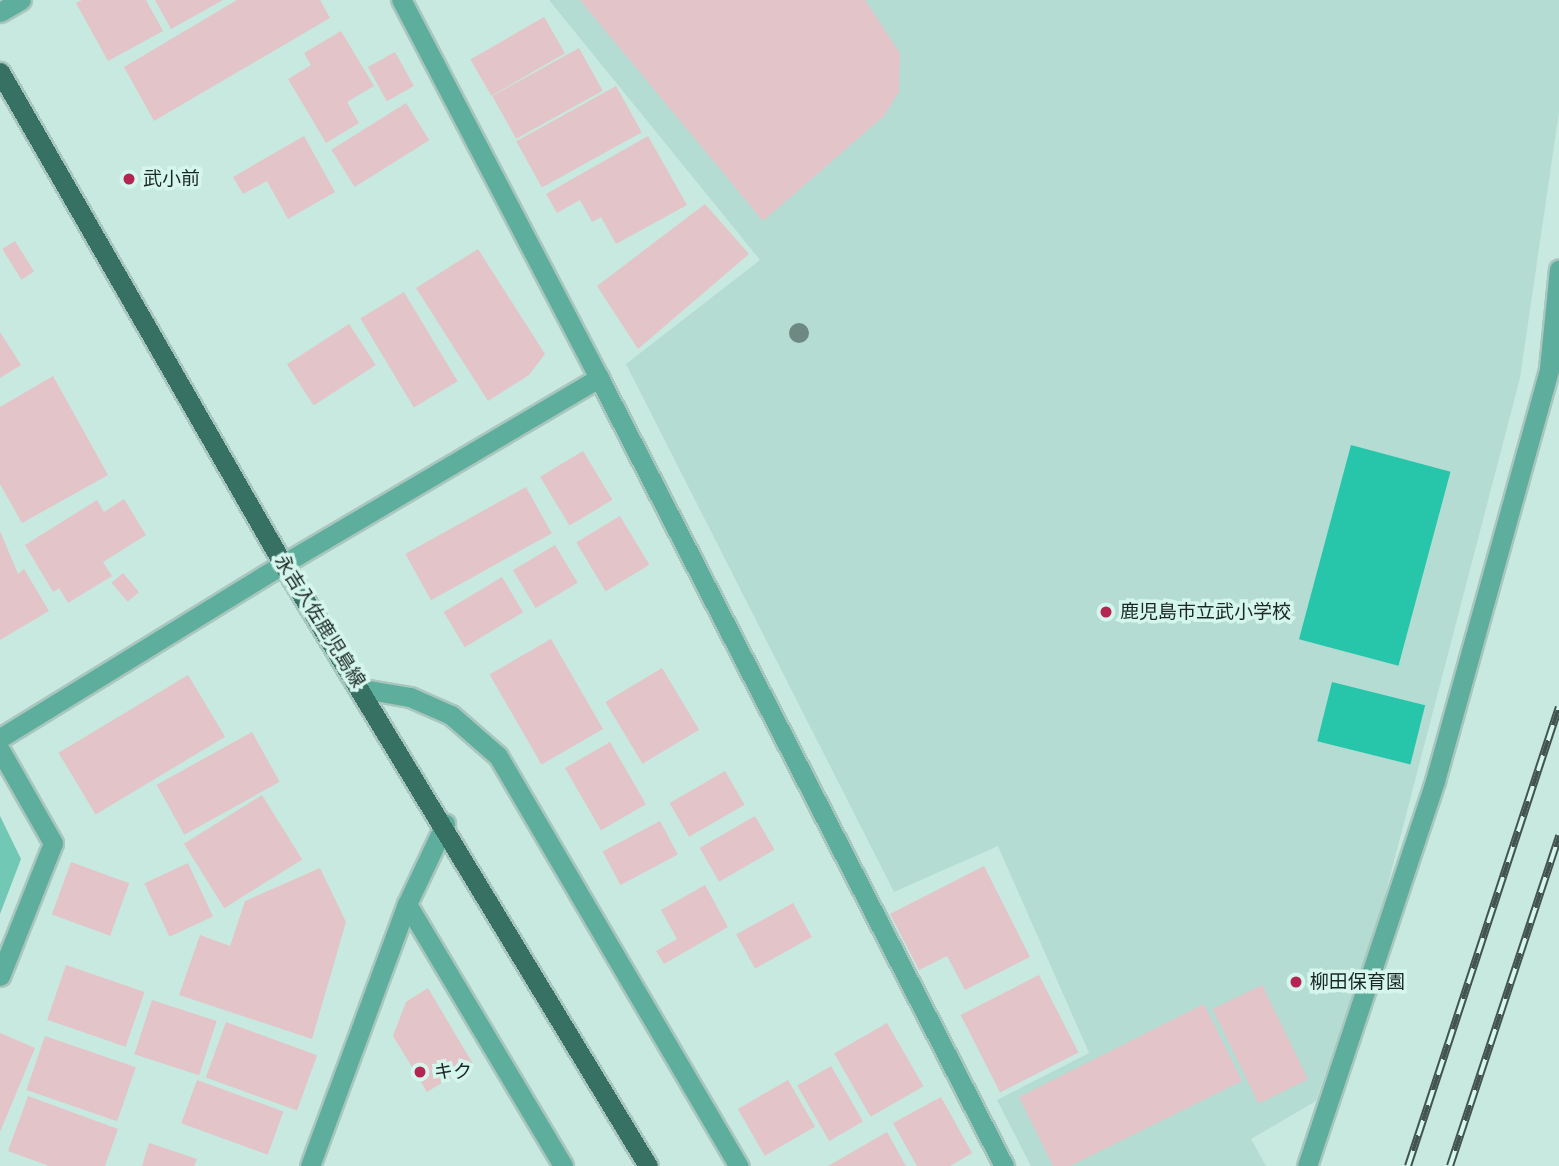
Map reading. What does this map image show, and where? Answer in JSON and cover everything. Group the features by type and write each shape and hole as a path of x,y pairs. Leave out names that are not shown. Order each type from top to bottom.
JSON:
{"main road":[{"name":"永吉入佐鹿児島線","path":"0,72 283,564 445,824 648,1166"}],"street":[{"path":"0,12 21,0"},
{"path":"401,0 599,378 1004,1166"},
{"path":"1307,1166 1435,781 1549,369 1559,269"},
{"path":"0,738 283,564 599,378"},
{"path":"363,689 410,697 451,715 498,756 739,1166"},
{"path":"0,750 53,844 0,976"},
{"path":"310,1166 407,904 445,824"},
{"path":"407,904 563,1166"}],"shaded area":[{"name":"鹿児島市立武小学校","path":"549,0 1559,0 1559,112 1520,378 1381,911 1316,1101 1251,1139 1266,1166 1031,1166 997,1100 1089,1053 998,846 894,892 626,364 760,260"},
{"path":"1351,445 1450,472 1398,666 1299,639"},
{"path":"1332,682 1425,705 1410,764 1317,741"},
{"path":"0,816 21,859 0,914"}],"building":[{"path":"82,0 146,0 163,31 108,61 76,3"},
{"path":"155,0 223,0 171,29"},
{"path":"237,0 320,0 330,18 154,121 124,67"},
{"path":"580,0 865,0 900,53 899,92 884,116 763,221"},
{"path":"544,17 565,53 491,96 470,60"},
{"path":"341,31 374,86 347,102 359,123 326,143 288,79 311,65 304,53"},
{"path":"579,48 603,91 516,139 492,96"},
{"path":"395,52 414,86 387,101 368,67"},
{"path":"616,86 642,132 542,188 516,141"},
{"path":"406,103 429,140 355,187 331,150"},
{"path":"304,136 335,192 288,219 267,181 243,194 233,177"},
{"path":"648,136 687,205 616,244 601,217 592,222 580,200 557,213 546,194"},
{"path":"705,204 749,254 638,349 597,286"},
{"path":"15,241 34,272 21,279 2,249"},
{"path":"478,249 545,354 529,375 488,401 416,288"},
{"path":"404,292 458,381 414,407 360,318"},
{"path":"349,324 376,365 314,405 287,364"},
{"path":"0,332 21,365 0,378"},
{"path":"53,376 108,475 22,523 0,484 0,407"},
{"path":"583,451 612,500 569,526 540,477"},
{"path":"526,487 552,533 431,600 405,554"},
{"path":"124,499 146,535 103,562 112,576 68,603 59,588 53,592 25,545 97,500 104,512"},
{"path":"620,516 649,565 606,591 576,542"},
{"path":"0,531 18,574 24,569 49,611 0,640"},
{"path":"555,545 578,583 536,608 513,570"},
{"path":"123,573 139,592 128,602 112,583"},
{"path":"502,577 523,612 465,647 444,612"},
{"path":"551,639 603,729 542,765 490,674"},
{"path":"662,668 699,730 643,764 605,702"},
{"path":"188,675 225,737 96,814 59,753"},
{"path":"252,732 280,782 184,835 157,785"},
{"path":"610,742 646,804 601,830 565,768"},
{"path":"725,771 744,805 689,837 670,803"},
{"path":"262,795 302,859 224,908 184,844"},
{"path":"755,816 774,850 719,882 700,848"},
{"path":"660,821 678,855 620,885 603,852"},
{"path":"71,862 129,883 110,936 52,915"},
{"path":"188,863 213,916 169,937 144,883"},
{"path":"984,866 1030,957 965,990 947,956 919,970 890,914"},
{"path":"320,868 346,922 312,1039 179,995 200,935 230,946 245,901"},
{"path":"705,885 728,927 664,964 656,951 677,939 661,910"},
{"path":"793,903 812,937 755,969 736,935"},
{"path":"66,965 144,992 126,1047 47,1020"},
{"path":"1039,975 1078,1053 1000,1092 961,1015"},
{"path":"1262,985 1308,1079 1259,1103 1213,1009"},
{"path":"428,988 473,1064 427,1092 393,1036 406,1002"},
{"path":"152,1000 217,1021 199,1075 134,1054"},
{"path":"1204,1004 1242,1081 1070,1166 1053,1166 1019,1097"},
{"path":"226,1022 317,1055 297,1111 206,1077"},
{"path":"887,1023 924,1086 871,1117 834,1054"},
{"path":"0,1033 35,1048 0,1132"},
{"path":"45,1036 136,1067 117,1121 26,1090"},
{"path":"831,1066 863,1121 829,1141 797,1086"},
{"path":"197,1080 283,1111 268,1155 181,1123"},
{"path":"788,1080 815,1127 765,1156 738,1109"},
{"path":"28,1096 118,1129 105,1166 49,1166 8,1151"},
{"path":"941,1097 972,1153 950,1166 917,1166 893,1123"},
{"path":"887,1132 906,1166 828,1166"},
{"path":"149,1143 197,1159 194,1166 142,1166"}],"railway":[{"path":"1408,1166 1559,707"},
{"path":"1450,1166 1559,836"}],"place":[{"name":"武小前","path":"129,179"},
{"name":"鹿児島市立武小学校","path":"1106,612"},
{"name":"柳田保育園","path":"1296,982"},
{"name":"キク","path":"420,1072"}]}
